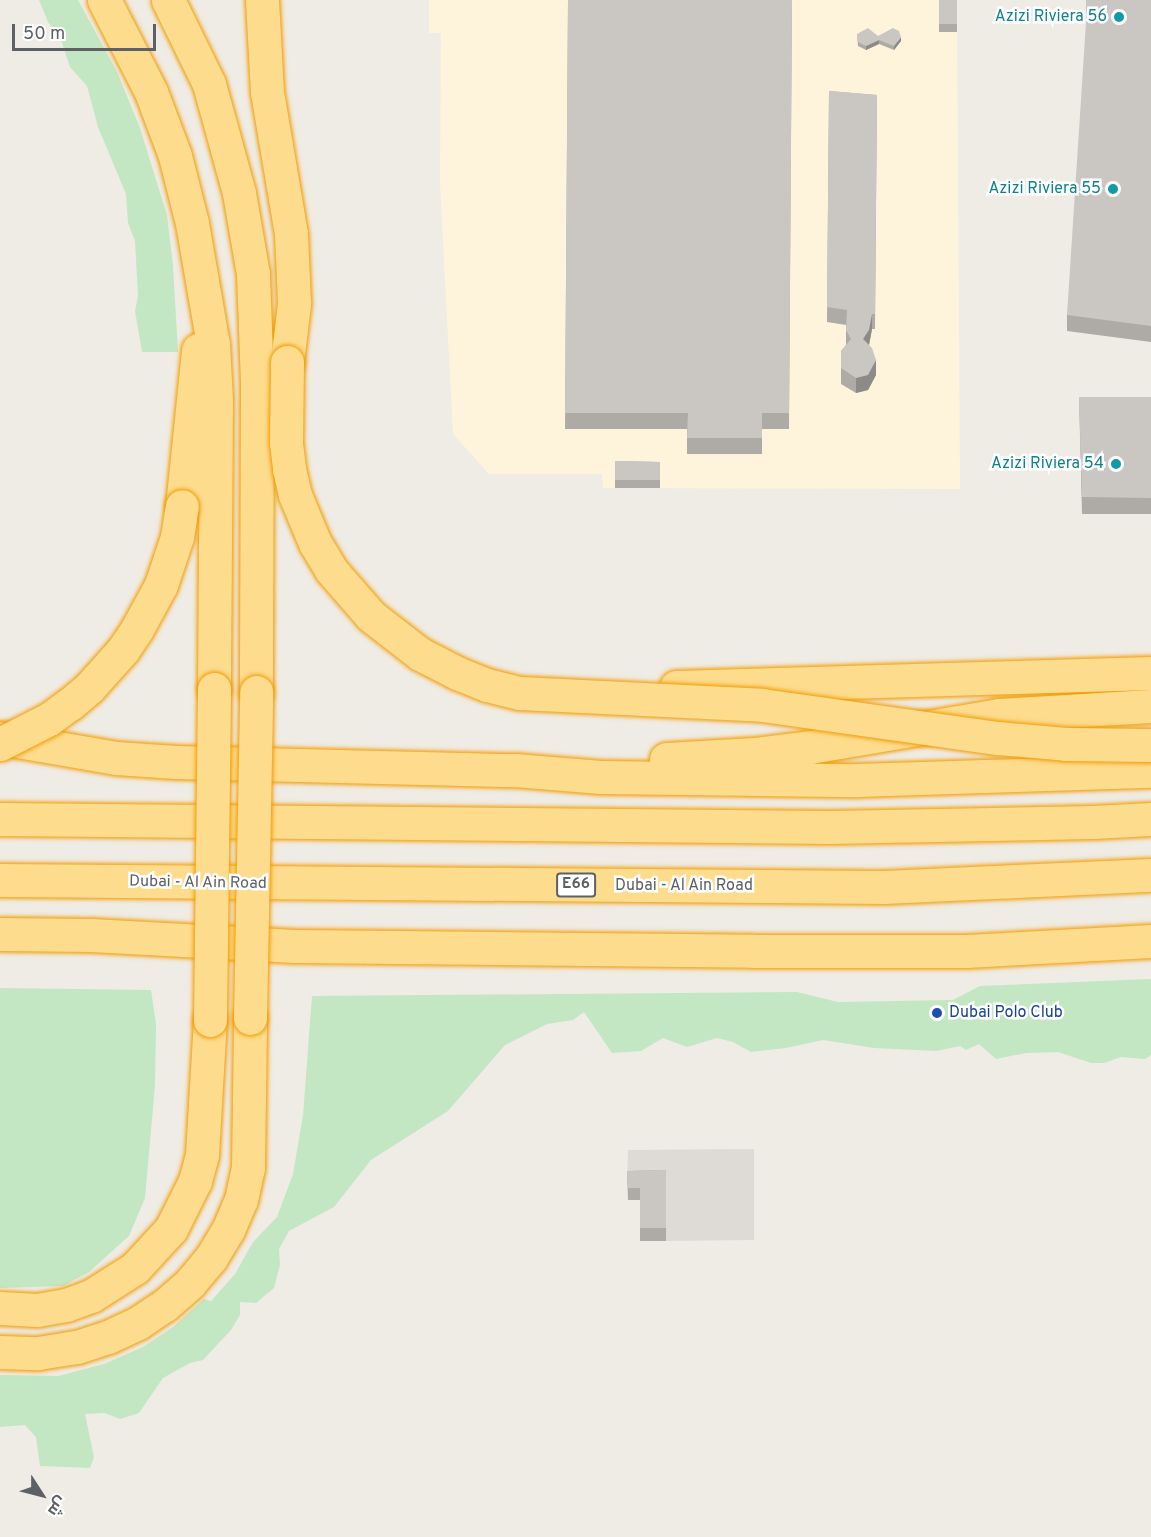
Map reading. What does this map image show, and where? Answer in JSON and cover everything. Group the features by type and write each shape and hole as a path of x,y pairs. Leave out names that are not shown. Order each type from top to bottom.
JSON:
{"highway":[{"path":"0,1308 37,1310 66,1305 91,1296 135,1268 171,1229 192,1190 202,1154 210,1020 215,371 206,301 192,223 176,156 151,92 104,0"},
{"path":"168,0 244,150 270,249 287,362"},
{"path":"262,0 267,92 291,234 294,304 287,362 286,443 295,495 315,543 350,594 395,636 420,654 457,673 487,685 520,693 762,705 998,738 1066,744 1151,745"},
{"path":"0,1352 39,1353 77,1347 108,1337 138,1323 165,1305 190,1283 211,1258 228,1230 241,1200 248,1168 256,692 257,382 253,274 239,193 209,84"},
{"path":"0,744 41,723 89,688 123,650 161,585 177,537 182,506 197,355 206,301"},
{"path":"579,696 628,689 1151,673"},
{"path":"515,771 577,762 754,754 999,715 1151,706"},
{"path":"0,738 116,758 176,762 515,771 559,776 647,779 845,780 1151,771"},
{"path":"0,819 830,826 1151,819"},
{"name":"Dubai - Al Ain Road","path":"0,880 884,887 1151,875"},
{"path":"0,934 91,935 294,946 754,951 966,951 1151,941"},
{"path":"0,955 52,949 91,935"}],"shaded area":[{"path":"429,0 957,0 960,489 603,488 602,474 489,474 453,434 440,183 441,33 429,33"},
{"path":"754,1149 754,1240 666,1241 666,1183 627,1183 628,1150"}],"green space":[{"path":"39,0 78,0 117,72 140,128 167,215 173,265 178,352 142,352 135,311 138,296 135,241 128,223 126,194 98,127 87,86 70,67 60,37 48,22"},
{"path":"1151,979 1151,1055 1145,1059 1121,1057 1104,1063 1091,1063 1058,1052 1026,1053 996,1059 979,1044 966,1050 960,1046 936,1051 874,1048 823,1040 786,1048 751,1052 733,1042 717,1038 687,1047 663,1038 641,1051 612,1053 584,1012 573,1020 547,1024 505,1045 448,1111 371,1160 334,1207 289,1231 279,1249 280,1265 274,1288 256,1303 240,1302 240,1315 231,1330 203,1360 190,1363 163,1378 139,1413 120,1419 105,1413 85,1414 94,1457 90,1468 40,1466 36,1437 25,1425 0,1427 0,1375 58,1376 104,1364 143,1347 173,1327 204,1299 211,1301 235,1274 253,1242 277,1217 293,1174 303,1115 312,996 797,992 838,1002 953,1000 980,986"},
{"path":"0,988 151,990 156,1024 155,1085 145,1198 129,1236 89,1272 63,1286 0,1288"}],"building":[{"path":"568,0 792,0 789,413 762,413 762,438 687,438 688,413 565,413"},
{"path":"939,0 957,0 957,24 939,24"},
{"name":"Azizi Riviera 55","path":"1086,0 1151,0 1151,326 1067,315"},
{"path":"868,28 878,36 893,28 899,31 901,37 894,46 879,40 866,46 858,42 857,34"},
{"path":"829,91 877,95 875,314 872,314 869,330 863,339 872,348 876,360 868,375 856,378 841,368 841,351 851,339 846,330 847,310 827,307"},
{"name":"Azizi Riviera 54","path":"1079,397 1151,397 1151,498 1082,497"},
{"path":"615,461 660,462 660,480 615,480"},
{"path":"666,1170 666,1228 640,1228 640,1188 628,1188 627,1171"}],"place":[{"name":"Azizi Riviera 56","path":"1119,17"},
{"name":"Azizi Riviera 55","path":"1113,189"},
{"name":"Azizi Riviera 54","path":"1116,464"},
{"name":"Dubai Polo Club","path":"937,1013"}]}
